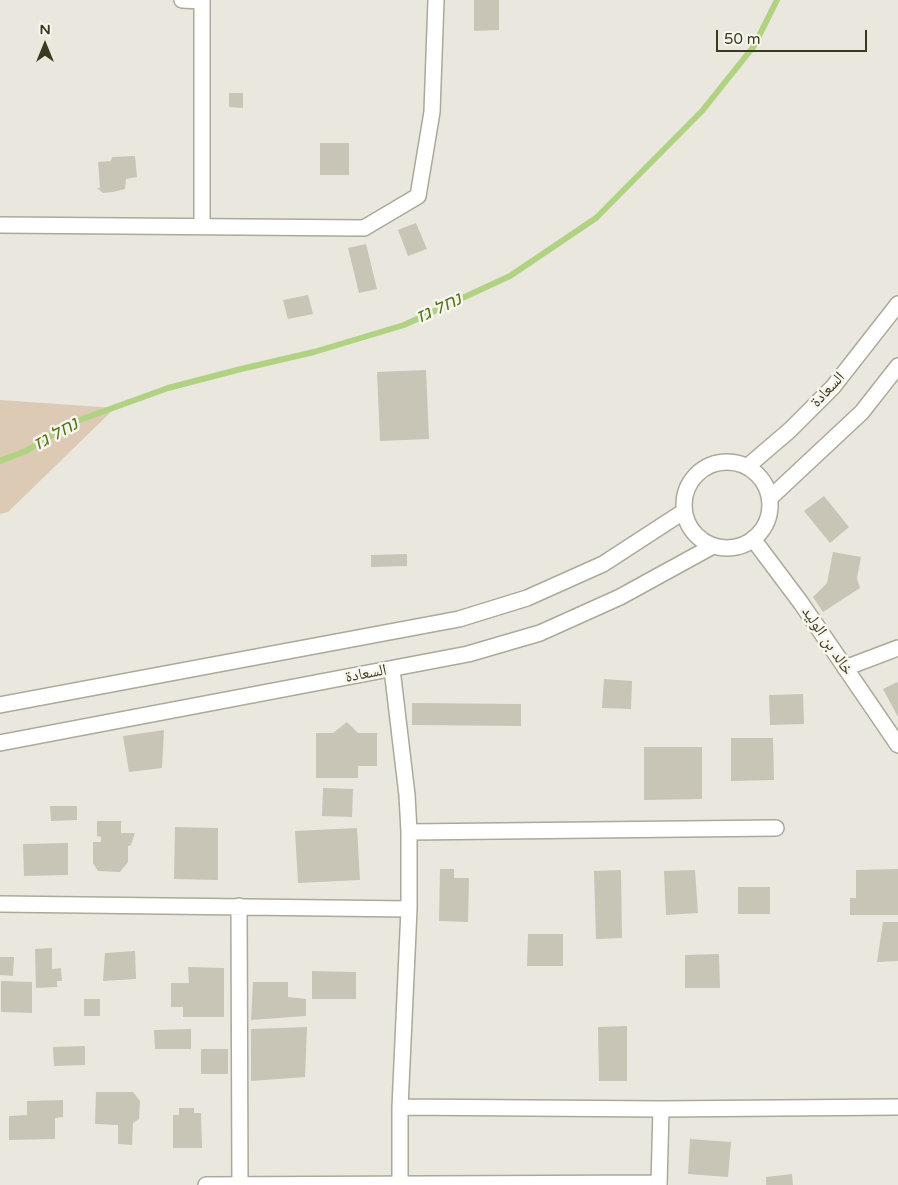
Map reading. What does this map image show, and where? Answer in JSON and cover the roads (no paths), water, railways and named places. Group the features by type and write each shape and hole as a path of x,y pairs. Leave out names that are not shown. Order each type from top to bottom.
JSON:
{"street":[{"path":"182,0 202,0 202,226"},
{"path":"0,224 364,228 418,196 432,112 436,0"},
{"name":"السعادة","path":"748,466 790,430 834,387 898,304"},
{"path":"770,498 862,412 898,366"},
{"path":"729,461 748,466 760,476 768,489 770,498 770,514 764,528 753,539 744,544 729,548 713,546 700,539 694,534 686,521 684,512 684,496 688,484 698,472 714,463 729,461"},
{"path":"0,705 459,618 527,598 603,564 684,512"},
{"name":"خالد بن الوليد","path":"753,539 801,603 898,745"},
{"name":"السعادة","path":"0,742 468,654 540,633 620,597 713,546"},
{"path":"845,668 898,648"},
{"path":"392,669 407,794 409,832 409,909 400,1107 400,1183"},
{"path":"409,832 776,828"},
{"path":"0,904 409,909"},
{"path":"239,906 240,1185"},
{"path":"400,1107 661,1109 898,1107"},
{"path":"206,1185 400,1183 659,1184 661,1109"}],"waterway":[{"name":"נחל גז","path":"0,461 26,451 74,422 168,388 314,352 404,325 510,276 596,218 702,111 754,46 777,0"}]}
